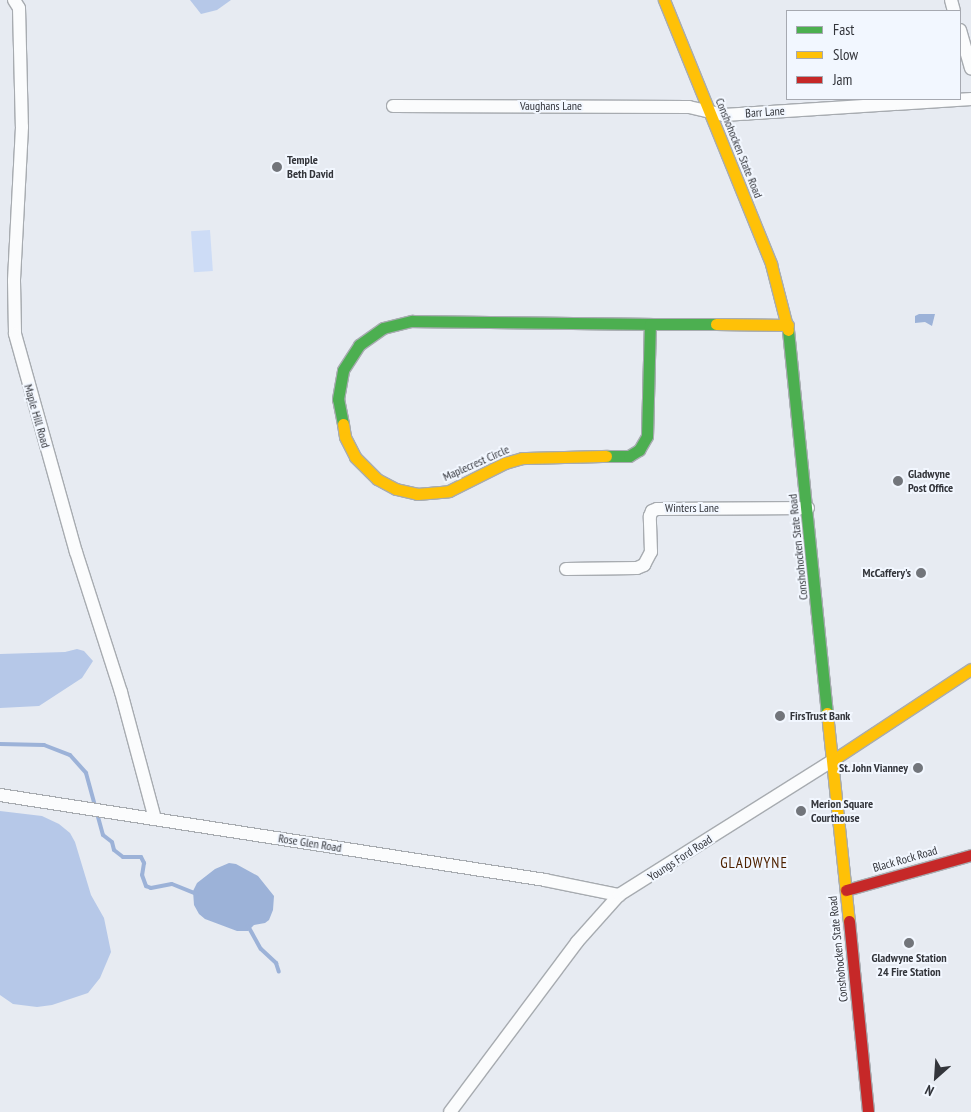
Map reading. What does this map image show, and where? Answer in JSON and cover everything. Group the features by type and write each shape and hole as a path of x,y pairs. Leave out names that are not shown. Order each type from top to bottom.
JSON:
{"street":[{"name":"Maple Hill Road","path":"14,0 19,8 22,127 14,296 15,334 76,552 122,692 156,819"},
{"name":"Conshohocken State Road","path":"664,0 771,264 788,325 868,1112"},
{"path":"961,33 971,68"},
{"name":"Barr Lane","path":"709,112 724,115 956,100"},
{"name":"Vaughans Lane","path":"393,106 689,107 709,112"},
{"name":"Maplecrest Circle","path":"650,324 647,436 639,450 629,456 522,458 505,464 449,491 417,494 396,489 377,479 355,457 345,437 338,398 343,370 352,353 366,338 392,324 412,321 788,325"},
{"name":"Winters Lane","path":"566,569 637,568 644,565 651,552 650,516 652,511 657,509 808,508"},
{"name":"Youngs Ford Road","path":"450,1112 577,942 619,896 833,760 971,669"},
{"name":"Rose Glen Road","path":"0,795 545,880 619,896"},
{"name":"Black Rock Road","path":"846,890 971,855"}],"shaded area":[{"path":"190,0 231,0 217,10 201,14"},
{"path":"210,230 213,271 194,272 191,231"},
{"path":"919,314 935,314 932,326 925,322 915,323 915,316"},
{"path":"77,649 84,651 93,661 82,678 39,706 0,708 0,654 65,652"},
{"path":"0,811 42,816 59,824 70,833 75,842 91,895 104,918 111,952 100,978 88,993 52,1005 37,1007 13,1004 0,995"},
{"path":"229,863 236,864 258,876 274,896 273,910 269,920 265,923 254,925 248,931 237,931 205,919 199,914 194,905 193,891 197,883 215,869"}],"waterway":[{"path":"0,744 44,745 70,755 86,773 103,835 112,842 114,850 123,857 141,857 144,863 142,875 146,886 151,888 172,884 197,894"},
{"path":"248,926 261,949 276,963 279,972"}],"traffic: fast":[{"path":"343,424 338,399 343,370 359,345 383,328 412,321 650,324"},
{"path":"606,456 629,456 639,450 647,436 650,324 716,324"},
{"path":"788,330 827,713"}],"traffic: slow":[{"path":"664,0 771,264 788,330"},
{"path":"716,324 788,325"},
{"path":"343,424 345,437 355,457 377,479 396,489 417,494 449,491 505,463 522,458 606,456"},
{"path":"833,760 971,669"},
{"path":"827,713 849,921"}],"traffic: jam":[{"path":"846,890 971,855"},
{"path":"849,921 868,1112"}],"place":[{"name":"Temple Beth David","path":"277,167"},
{"name":"Gladwyne Post Office","path":"898,481"},
{"name":"McCaffery's","path":"921,573"},
{"name":"FirsTrust Bank","path":"780,716"},
{"name":"St. John Vianney","path":"918,768"},
{"name":"Merion Square Courthouse","path":"801,811"},
{"name":"Gladwyne Station 24 Fire Station","path":"909,943"}],"district":[{"name":"GLADWYNE","path":"754,863"}]}
